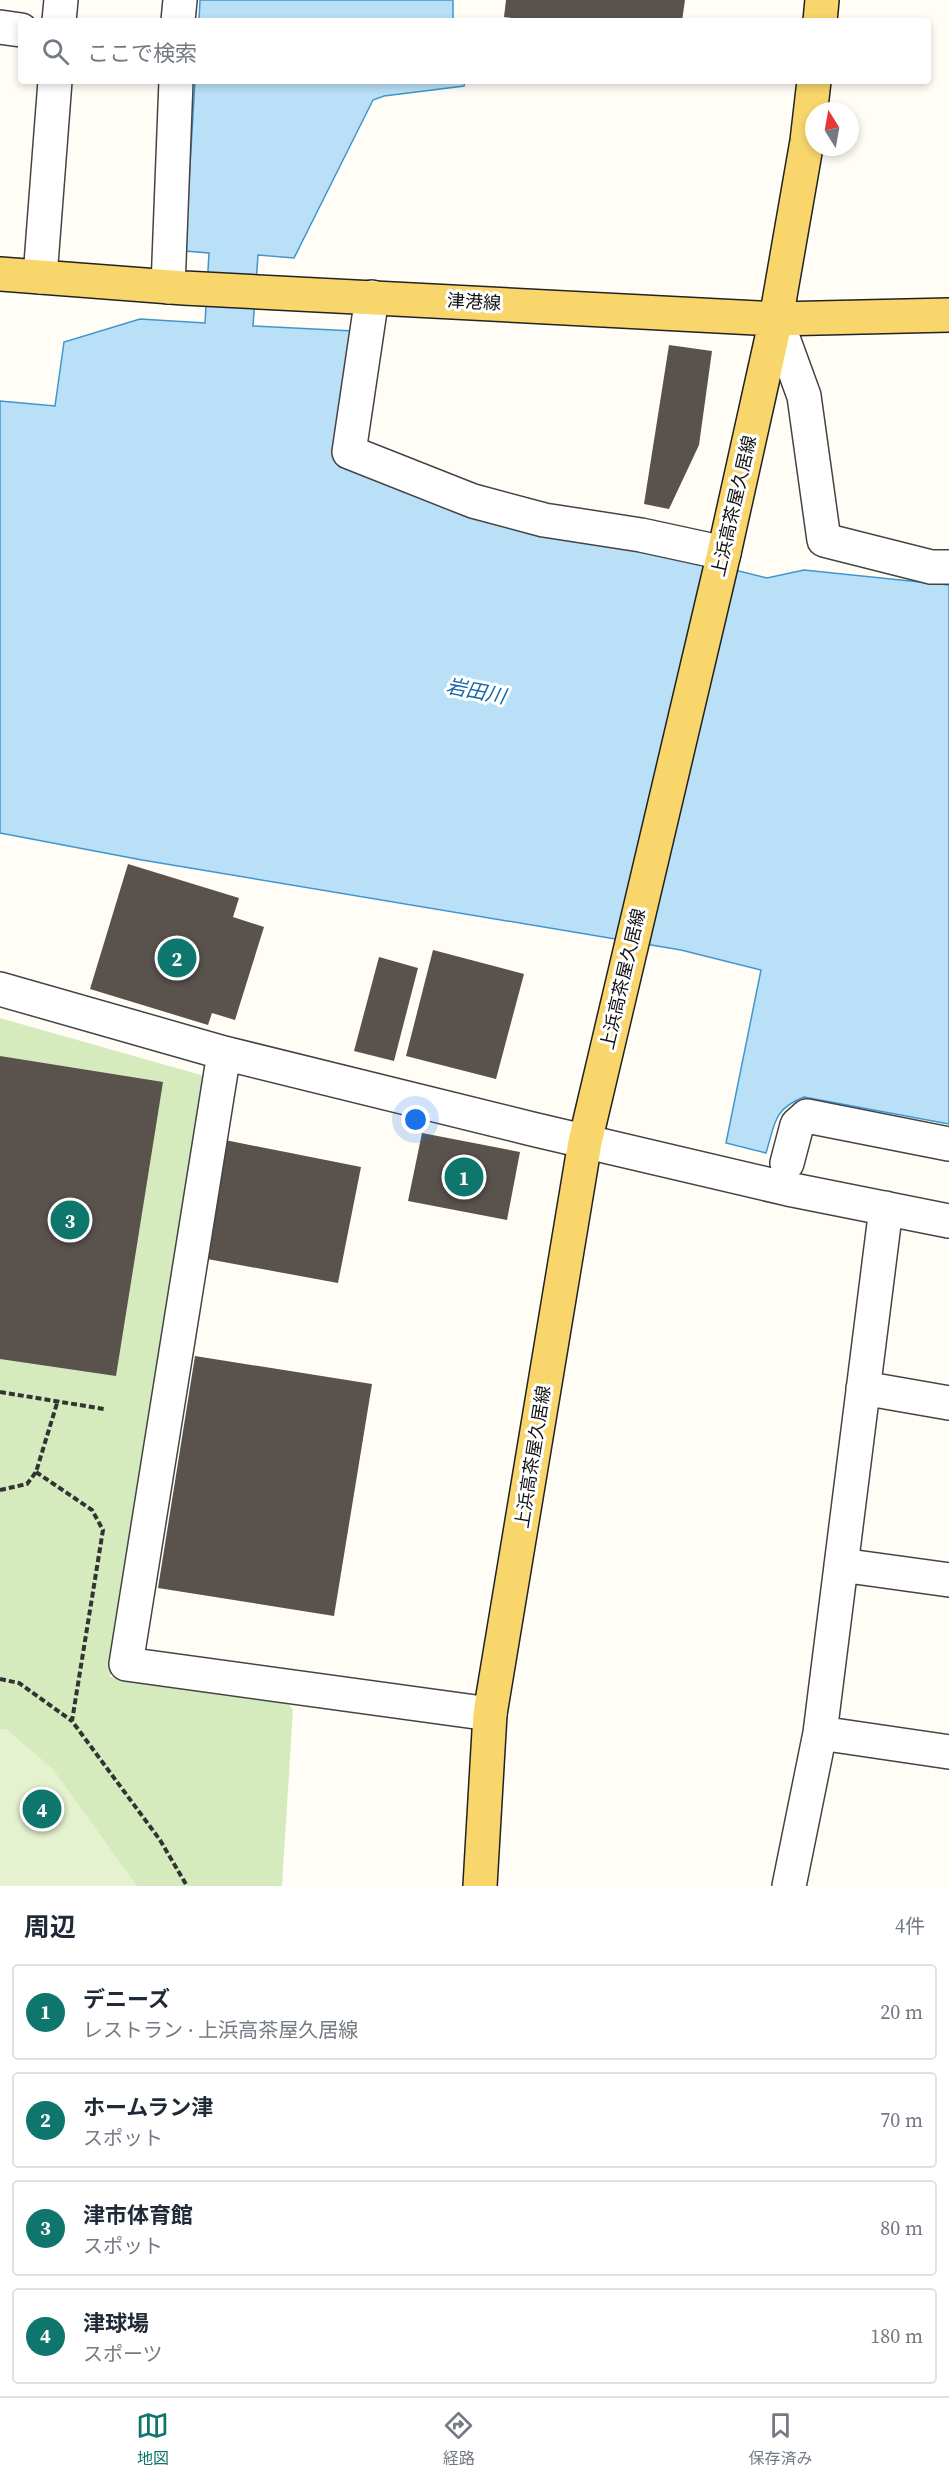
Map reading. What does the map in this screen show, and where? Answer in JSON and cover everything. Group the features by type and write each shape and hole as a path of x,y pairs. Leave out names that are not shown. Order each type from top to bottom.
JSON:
{"main road":[{"path":"820,18 822,0"},
{"name":"上浜高茶屋久居線","path":"480,1886 490,1714 585,1142 631,940 724,556 776,320 807,141 813,84"},
{"name":"津港線","path":"0,274 176,287 776,320 949,315"}],"street":[{"path":"59,18 61,0"},
{"path":"178,18 180,0"},
{"path":"0,27 18,30"},
{"path":"40,278 55,84"},
{"path":"176,84 176,287"},
{"path":"366,297 349,452 473,501 544,520 640,535 724,556"},
{"path":"776,320 804,396 824,540 931,567 949,567"},
{"path":"0,989 224,1053 585,1142 788,1189 949,1221"},
{"path":"224,1053 126,1664 490,1714"},
{"path":"787,1162 797,1125 807,1116 949,1144"},
{"path":"789,1886 820,1733 886,1208"},
{"path":"863,1388 949,1403"},
{"path":"842,1565 949,1580"},
{"path":"820,1733 949,1752"}],"path":[{"path":"0,1392 104,1409"},
{"path":"0,1490 27,1484 36,1472 58,1400"},
{"path":"0,1679 19,1683 72,1721"}],"green space":[{"path":"0,1018 201,1075 204,1081 110,1677 286,1701 293,1710 282,1886 0,1886"},
{"path":"0,1729 6,1729 53,1769 137,1886 0,1886"}],"water":[{"path":"200,0 453,0 453,18 199,18"},
{"name":"岩田川","path":"195,84 464,84 464,86 384,96 373,100 294,258 258,255 253,326 353,331 335,460 678,556 767,578 804,570 949,585 949,1124 804,1097 781,1112 766,1153 726,1143 761,970 681,950 142,860 0,833 0,401 55,406 64,342 140,319 205,323 209,253 185,251"}],"building":[{"path":"506,0 685,0 682,18 504,17"},
{"path":"669,345 712,351 699,445 669,509 644,504"},
{"path":"128,864 239,898 233,917 264,927 235,1020 212,1013 208,1025 90,989"},
{"path":"433,950 524,974 496,1079 406,1056"},
{"path":"379,957 418,968 394,1061 354,1051"},
{"path":"0,1056 163,1082 116,1376 0,1359"},
{"path":"422,1133 520,1152 507,1220 408,1201"},
{"path":"225,1140 361,1167 338,1283 202,1258"},
{"path":"195,1356 372,1384 334,1616 158,1588"}],"place":[{"name":"ホームラン津","path":"177,958"},
{"name":"デニーズ","path":"464,1177"},
{"name":"津市体育館","path":"70,1220"},
{"name":"津球場","path":"42,1809"}]}
